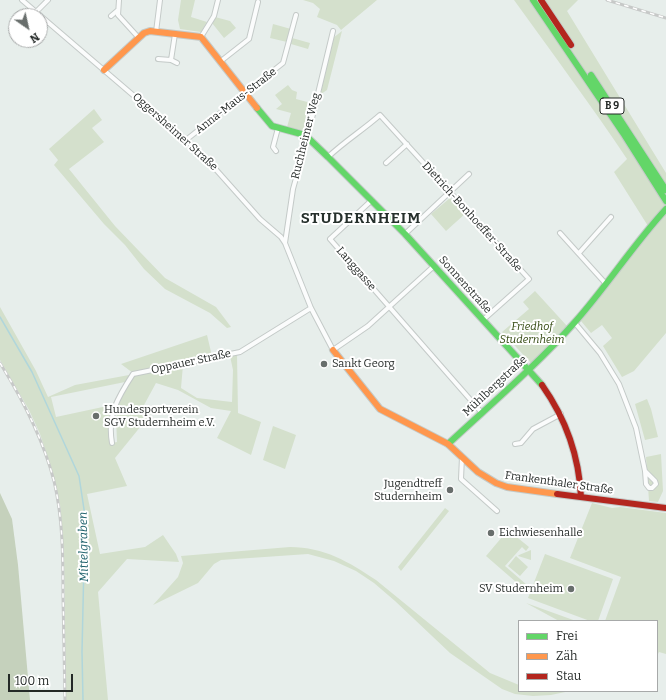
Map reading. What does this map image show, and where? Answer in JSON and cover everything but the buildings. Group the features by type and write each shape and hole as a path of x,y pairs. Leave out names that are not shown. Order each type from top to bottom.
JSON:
{"main road":[{"path":"529,0 537,1"},
{"name":"B 9","path":"537,1 620,117 666,190"},
{"name":"B 9","path":"537,1 666,201"},
{"path":"104,70 138,37 150,31 201,37"},
{"name":"Sonnenstraße","path":"201,37 272,126 307,136 405,234 540,383 561,414 574,450 579,470 580,497"},
{"name":"Mühlbergstraße","path":"448,444 528,370 575,323 631,250 666,209"},
{"name":"Frankenthaler Straße","path":"333,350 380,409 448,444 478,472 496,483 507,487 666,508"}],"street":[{"name":"Oggersheimer Straße","path":"22,0 31,8"},
{"path":"40,8 48,0"},
{"path":"119,0 118,15 138,37"},
{"path":"156,32 160,0"},
{"path":"201,37 214,16 218,0"},
{"path":"221,61 249,39 258,2"},
{"path":"111,16 118,10"},
{"name":"Anna-Maus-Straße","path":"186,140 283,63 296,15"},
{"name":"Oggersheimer Straße","path":"48,22 186,140 216,168 260,219 281,237 285,243 311,308 333,350"},
{"name":"Ruchheimer Weg","path":"285,243 293,189 333,30"},
{"path":"171,60 175,34"},
{"path":"158,59 171,60 177,63"},
{"name":"Dietrich-Bonhoeffer-Straße","path":"328,157 346,140 359,134 380,115 529,279 483,320"},
{"path":"276,151 273,147 278,128"},
{"path":"386,164 407,144"},
{"path":"405,234 469,174"},
{"name":"Langgasse","path":"372,200 330,239 389,307"},
{"path":"578,253 611,217"},
{"path":"560,232 606,284"},
{"path":"333,350 368,326 434,266"},
{"path":"389,307 482,413"},
{"name":"Oppauer Straße","path":"112,443 111,418 114,407 133,374 240,352 311,308"},
{"path":"575,323 608,364 626,399 636,428 645,470"},
{"path":"515,444 521,443 533,429 561,414"},
{"path":"462,457 461,479 497,511"}],"green space":[{"path":"181,0 195,0 191,17 207,22 201,32 180,29 178,20"},
{"path":"303,0 377,0 341,30 337,25 317,17 320,9 313,3"},
{"path":"514,0 578,0 567,11 666,173 666,333 634,371 622,377 603,346 612,338 602,325 591,333 581,321 593,306 589,301 648,226 614,172 627,159"},
{"path":"215,17 230,21 236,28 224,38 212,23"},
{"path":"273,24 291,29 287,42 270,38"},
{"path":"342,31 327,90 318,96 333,38"},
{"path":"292,38 310,43 308,49 291,44"},
{"path":"288,85 292,90 297,92 296,99 315,104 307,132 287,127 291,113 276,109 282,104 275,95"},
{"path":"94,109 102,120 92,128 104,142 69,169 115,226 165,278 216,307 231,327 227,328 210,313 165,289 144,269 125,245 104,224 54,165 58,160 49,149"},
{"path":"450,198 466,213 446,231 431,214"},
{"name":"Friedhof Studernheim","path":"535,291 567,326 531,363 502,332 529,309 523,302"},
{"path":"0,307 36,371 48,397 75,385 183,365 181,388 197,398 232,402 233,370 230,356 237,354 238,413 261,422 251,455 217,438 231,411 211,408 178,390 156,383 144,405 154,410 115,458 127,486 87,494 100,554 145,547 163,535 176,554 179,562 127,559 98,592 108,700 66,700 64,556 60,504 50,464 40,434 29,410 0,360","holes":["125,382 112,405 56,417 51,397","114,407 119,409 116,418 117,442 112,443 111,418"]},
{"path":"207,335 212,356 133,373 121,364"},
{"path":"647,399 658,437 645,440 635,404"},
{"path":"273,426 296,435 285,469 263,460"},
{"path":"661,454 663,491 658,502 649,501 646,457"},
{"path":"0,493 12,519 18,565 30,700 0,700"},
{"path":"592,503 612,508 620,507 666,513 666,654 659,652 658,654 658,620 605,620 621,577 570,558"},
{"path":"445,508 449,511 401,571 398,567"},
{"path":"508,530 529,547 526,551 522,547 505,566 527,585 524,589 486,556"},
{"path":"290,547 325,553 346,562 376,580 490,673 518,685 518,692 565,692 551,695 533,696 515,694 502,689 450,653 374,583 356,571 334,561 308,554 221,560 214,564 198,583 153,605 178,577 183,563 181,556"},
{"path":"531,550 531,560 518,556 519,555"},
{"name":"SV Studernheim","path":"545,554 613,579 598,620 587,620 528,598"},
{"path":"516,556 528,567 520,576 508,566"},
{"path":"526,603 573,620 557,620"}],"waterway":[{"name":"Mittelgraben","path":"0,317 32,372 79,476 85,516 82,652 83,700"}],"railway":[{"path":"607,0 666,18"},
{"path":"0,363 32,420 44,450 57,495 63,553 65,700"}],"traffic: fast":[{"path":"533,0 623,133 666,201"},
{"path":"591,75 666,190"},
{"path":"257,108 272,126 305,135 328,157 405,234 542,385"},
{"path":"448,444 545,354 575,322 666,209"}],"traffic: slow":[{"path":"104,70 144,33 150,31 201,37 257,108"},
{"path":"333,350 380,409 448,444 478,472 496,483 507,487 557,494"}],"traffic: jam":[{"path":"541,0 571,45"},
{"path":"542,385 558,411 570,438 580,482 581,497"},
{"path":"557,494 666,508"}],"place":[{"name":"Sankt Georg","path":"324,364"},
{"name":"Hundesportverein SGV Studernheim e.V.","path":"96,416"},
{"name":"Jugendtreff Studernheim","path":"450,490"},
{"name":"Eichwiesenhalle","path":"491,533"},
{"name":"SV Studernheim","path":"571,589"}],"district":[{"name":"STUDERNHEIM","path":"361,219"}]}
